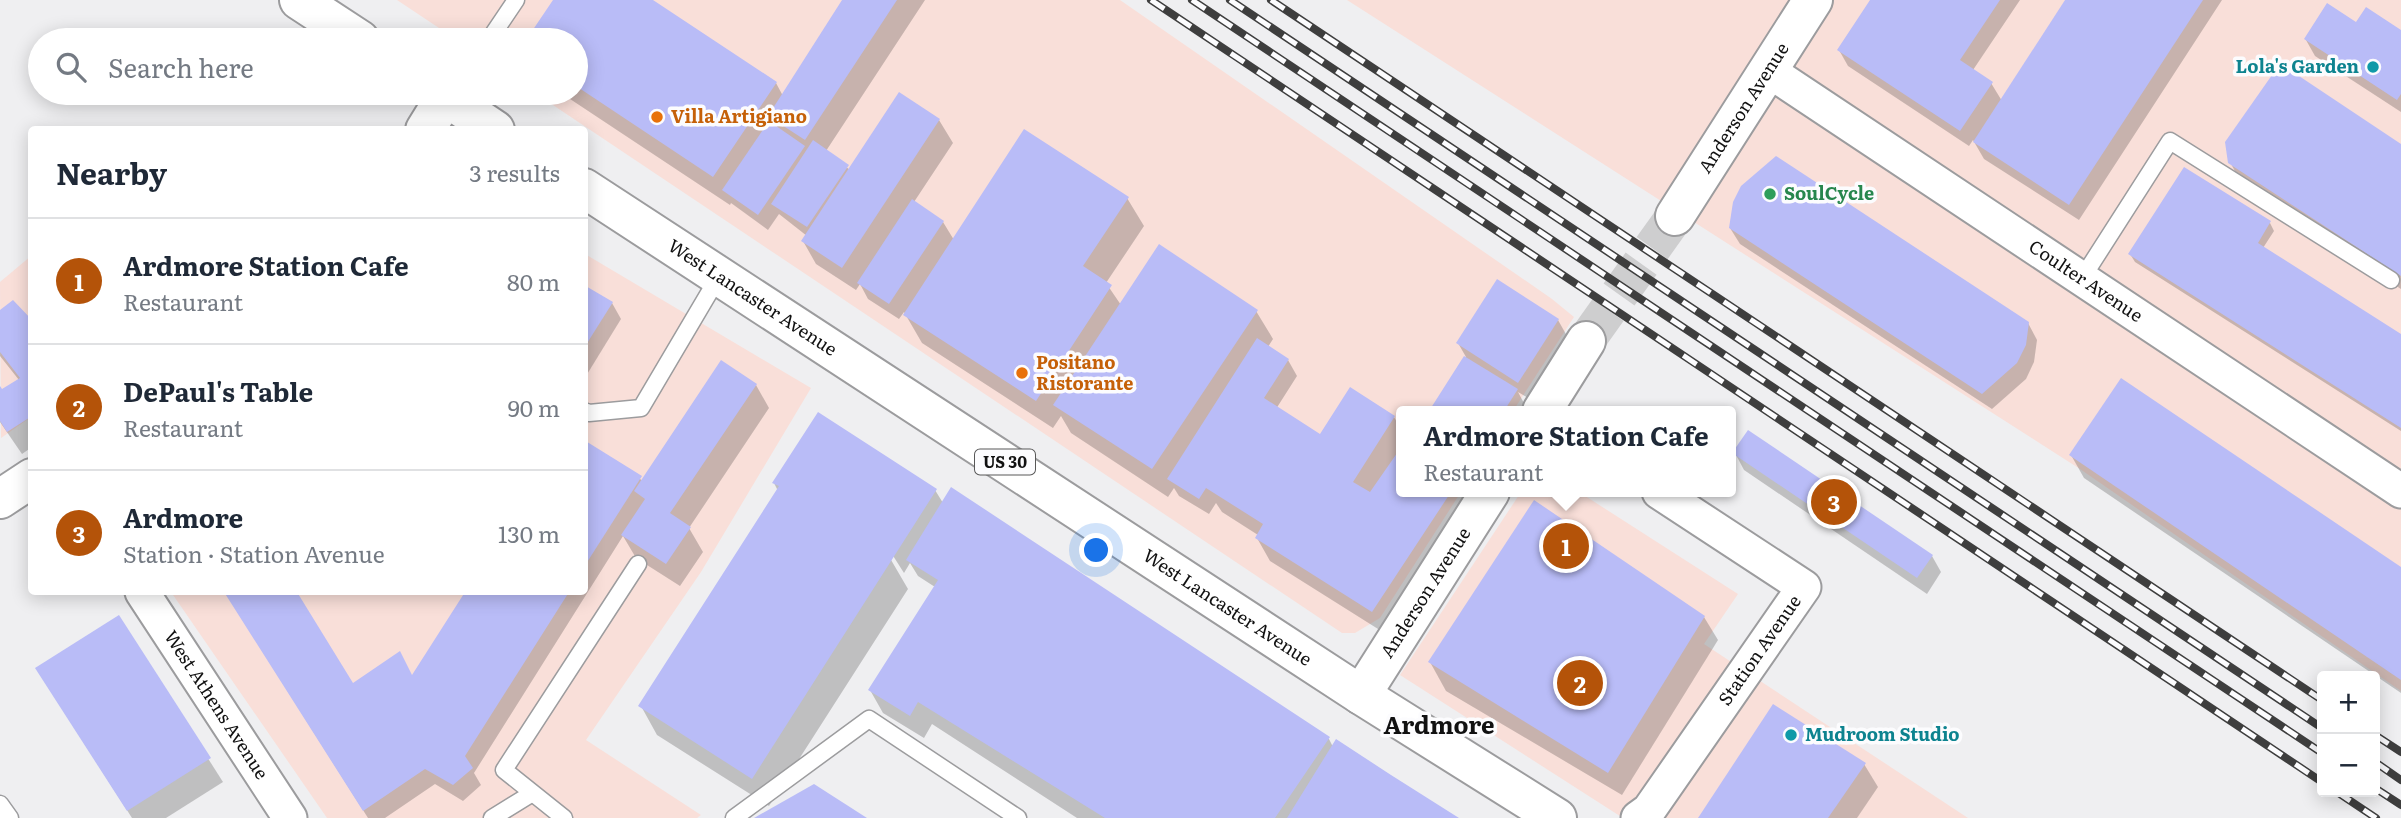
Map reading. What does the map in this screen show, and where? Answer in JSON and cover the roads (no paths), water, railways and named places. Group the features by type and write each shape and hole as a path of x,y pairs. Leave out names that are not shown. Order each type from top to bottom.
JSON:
{"main road":[{"path":"299,0 342,28"},
{"name":"Anderson Avenue","path":"1675,216 1812,0"},
{"path":"427,126 439,105"},
{"path":"460,105 489,126"},
{"name":"West Lancaster Avenue","path":"588,191 1361,695 1557,818"},
{"path":"1545,406 1586,341"},
{"path":"0,499 28,481"},
{"name":"Anderson Avenue","path":"1361,695 1486,497"}],"street":[{"name":"Coulter Avenue","path":"1769,71 2401,491"},
{"name":"Station Avenue","path":"1638,818 1648,810 1804,587 1667,497"},
{"name":"West Athens Avenue","path":"144,595 290,818"}],"lane":[{"path":"497,28 516,0"},
{"path":"2081,280 2170,141 2391,280"},
{"path":"588,413 641,408 719,276"},
{"path":"565,818 531,794 504,770 638,564"},
{"path":"734,818 869,719 1018,818"},
{"path":"492,818 531,794"},
{"path":"0,804 10,818"}],"tunnel":[{"path":"1586,341 1675,216"}],"railway":[{"path":"1151,0 2317,779"},
{"path":"1192,0 2317,750"},
{"path":"1230,0 2317,725"},
{"path":"1271,0 2317,697"},
{"path":"2380,738 2401,752"},
{"path":"2380,765 2401,780"},
{"path":"2380,791 2401,805"},
{"path":"2344,797 2376,818"}],"place":[{"name":"Lola's Garden","path":"2373,67"},
{"name":"Villa Artigiano","path":"657,117"},
{"name":"SoulCycle","path":"1770,194"},
{"name":"Positano Ristorante","path":"1022,373"},
{"name":"Ardmore","path":"1834,502"},
{"name":"Ardmore Station Cafe","path":"1566,546"},
{"name":"DePaul's Table","path":"1580,683"},
{"name":"Mudroom Studio","path":"1791,735"}],"district":[{"name":"Ardmore","path":"1439,726"}]}
